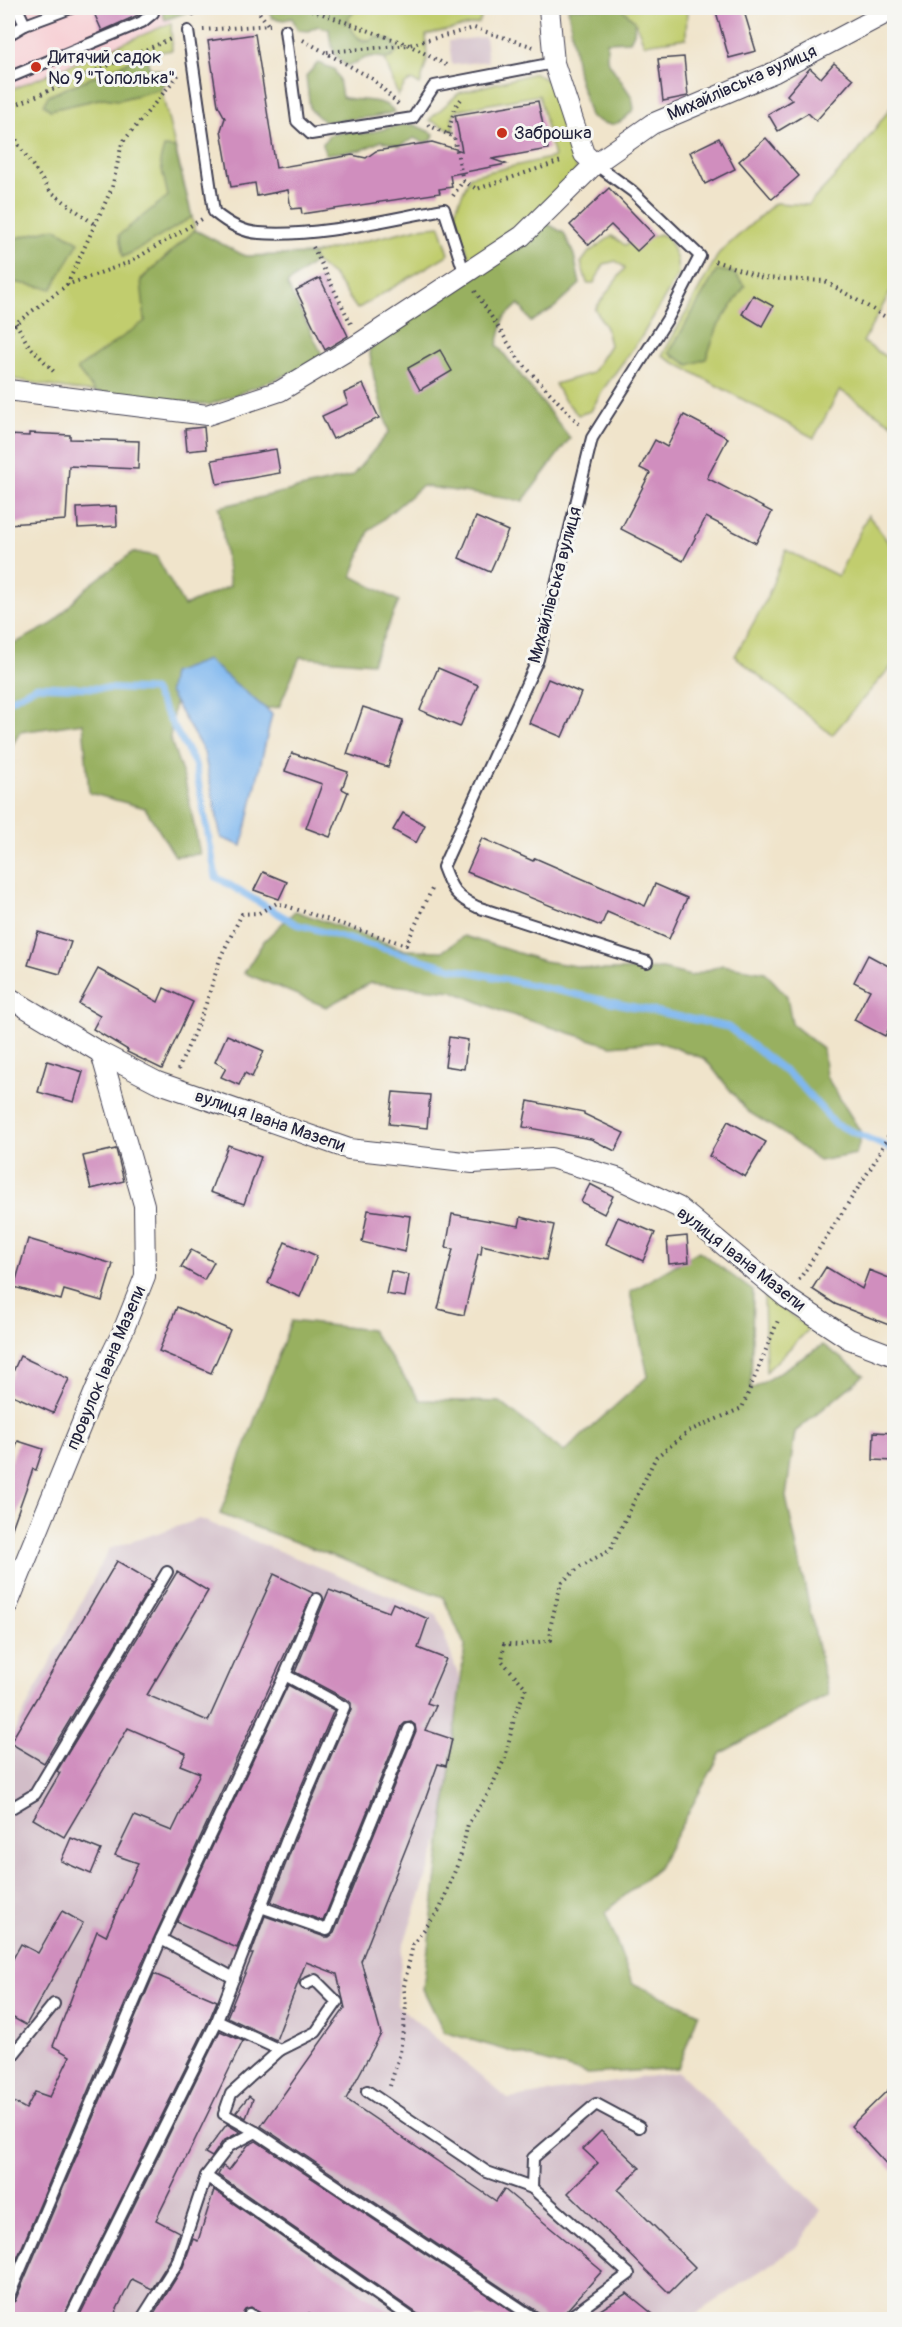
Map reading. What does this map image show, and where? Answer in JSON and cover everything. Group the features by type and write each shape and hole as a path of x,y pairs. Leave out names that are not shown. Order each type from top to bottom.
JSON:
{"street":[{"path":"549,8 553,58 589,159"},
{"name":"Михайлівська вулиця","path":"8,390 207,415 280,391 360,343 522,236 589,159 651,124 775,72 894,9"},
{"name":"вулиця Івана Мазепи","path":"8,997 101,1053 171,1087 350,1149 473,1163 551,1158 617,1178 678,1207 787,1298 849,1339 894,1356"},
{"name":"провулок Івана Мазепи","path":"8,1604 102,1374 123,1331 145,1276 144,1205 101,1053"}],"lane":[{"path":"17,8 25,26"},
{"path":"8,35 71,8"},
{"path":"8,78 142,22 153,13"},
{"path":"285,30 297,121 311,134 413,118 434,86 474,79 553,58"},
{"path":"188,31 214,212 227,223 257,233 306,233 444,209 465,275"},
{"path":"589,159 632,190 700,256"},
{"name":"Михайлівська вулиця","path":"443,867 538,659 592,438 668,318 700,256"},
{"path":"443,867 449,884 460,899 477,907 647,962"},
{"path":"8,1810 35,1794 167,1572"},
{"path":"8,2298 161,1939 285,1675 317,1599"},
{"path":"69,2319 217,2021 289,1834 344,1707 285,1675"},
{"path":"261,1907 327,1930 409,1729"},
{"path":"161,1939 234,1978"},
{"path":"306,1984 315,1980 337,2002 316,2032 280,2050 231,2094 224,2114 256,2132 537,2319"},
{"path":"8,2061 54,2004"},
{"path":"217,2021 280,2050"},
{"path":"367,2091 487,2172 532,2188 628,2274 566,2319"},
{"path":"532,2188 533,2158 596,2104 639,2127"},
{"path":"141,2319 177,2263 206,2176 229,2146 256,2132"},
{"path":"206,2176 414,2319"}],"path":[{"path":"256,8 269,26"},
{"path":"306,8 409,45 474,79 455,107 448,134"},
{"path":"8,108 188,31 277,25 373,80 413,118 454,137 463,181 477,189 589,159"},
{"path":"327,52 409,45 474,28 553,58"},
{"path":"67,285 112,188 122,143 213,29"},
{"path":"8,117 18,144 50,190 94,224"},
{"path":"8,336 16,323 67,285 130,262 214,212"},
{"path":"306,233 360,343"},
{"path":"700,256 763,278 825,281 894,322"},
{"path":"465,275 519,360 592,438"},
{"path":"8,314 27,343 78,399"},
{"path":"171,1087 206,1007 221,956 242,914 259,913 278,903 406,945 443,867"},
{"path":"397,2112 388,2090 400,2054 406,2007 404,1986 413,1944 440,1908 460,1858 468,1824 488,1794 505,1758 515,1715 526,1688 502,1661 504,1644 521,1646 551,1640 550,1628 561,1583 581,1566 610,1550 657,1457 691,1430 742,1408 787,1298 872,1166 894,1125"}],"shaded area":[{"name":"Дитячий садок № 9 \"Тополька\"","path":"8,8 165,8 171,23 8,91"},
{"path":"485,37 488,61 452,65 449,41"},
{"path":"200,1519 437,1615 462,1686 444,1826 402,1949 397,2005 508,2099 678,2072 821,2210 798,2246 688,2319 8,2320 8,1743 109,1549"}],"green space":[{"path":"161,8 191,8 190,11 165,20"},
{"path":"268,8 320,8 325,11 335,8 358,8 348,18 357,37 363,42 371,41 376,36 392,41 398,50 387,58 374,56 346,66 333,49 329,29 318,26 308,31 298,30 292,18 284,20 272,18"},
{"path":"358,8 375,12 385,8 479,8 481,18 479,23 426,35 427,60 420,85 412,80 405,84 398,96 385,59 393,57 397,50 391,41 363,40 353,33 348,17"},
{"path":"568,8 621,8 635,21 634,33 630,41 607,42 607,60 632,97 634,109 619,123 603,123 590,116 578,75"},
{"path":"621,8 687,8 686,38 644,44 635,21"},
{"path":"171,23 172,50 147,54 48,96 44,104 50,110 104,98 118,100 161,89 195,230 141,279 146,321 77,369 95,392 8,378 8,91"},
{"path":"147,54 149,68 161,70 165,81 161,89 118,100 103,98 50,110 44,104 48,96"},
{"path":"318,63 334,69 339,79 342,97 377,102 390,107 395,112 324,122 310,109 306,76"},
{"path":"535,73 553,84 577,170 515,236 471,264 455,211 470,176 554,157 539,95 457,110 452,117 454,131 429,120 459,93"},
{"path":"894,103 894,285 863,342 894,362 894,425 840,390 814,438 662,356 719,253 775,203 808,205 858,152"},
{"path":"402,125 415,125 434,134 432,140 424,143 414,138 400,146 381,141 362,150 326,154 322,145 329,135 356,130 363,134"},
{"path":"164,147 175,148 192,217 123,257 119,235 168,196 160,161"},
{"path":"546,223 564,233 574,255 580,284 554,308 531,322 519,304 504,318 497,345 570,438 523,501 422,486 369,531 352,576 399,601 372,663 300,657 279,707 246,711 177,682 170,738 185,781 200,854 175,856 145,808 89,793 83,723 20,732 8,752 8,647 52,624 86,588 133,552 156,556 184,606 230,586 219,507 352,476 389,432 374,378 369,349 507,255"},
{"path":"440,226 449,254 357,309 334,276 315,262 312,254 418,228"},
{"path":"55,228 79,242 52,289 8,281 8,231 12,239"},
{"path":"195,230 245,256 312,254 315,262 287,284 323,356 310,366 209,405 95,392 77,369 145,321 141,280"},
{"path":"659,234 668,237 677,260 678,275 642,336 602,391 591,411 578,415 562,397 555,384 592,373 610,345 606,328 595,309 625,268 616,261 604,264 594,283 587,283 581,263 589,252 612,236 625,245"},
{"path":"717,270 734,273 745,286 718,326 706,359 689,365 669,353"},
{"path":"868,515 894,550 894,663 832,735 735,656 766,600 786,550 838,576"},
{"path":"295,911 405,950 443,951 464,936 544,961 602,970 663,969 691,976 722,965 765,972 787,996 792,1024 823,1049 826,1076 862,1134 856,1154 819,1161 781,1132 747,1111 705,1059 659,1042 611,1046 503,1012 453,991 370,983 326,1007 244,973 264,941"},
{"path":"699,1251 753,1291 751,1390 823,1345 864,1375 795,1432 786,1497 828,1695 721,1753 658,1868 605,1912 632,1983 699,2013 678,2068 588,2074 444,2032 423,1989 465,1646 443,1597 220,1514 291,1321 371,1330 420,1400 500,1402 564,1452 648,1376 630,1292"},
{"path":"764,1294 809,1329 766,1372"}],"water":[{"path":"207,660 272,714 242,846 221,838 204,752 169,692 172,673"}],"building":[{"path":"107,8 148,8 102,31 94,13"},
{"path":"715,8 743,8 756,51 729,58"},
{"path":"255,34 276,168 352,155 366,158 376,151 432,142 462,151 455,115 538,101 548,149 492,159 506,164 450,175 452,187 439,189 440,193 302,214 301,208 291,209 288,190 257,196 255,183 231,187 221,130 225,118 218,105 208,41"},
{"path":"684,57 688,96 663,101 658,59"},
{"path":"834,63 853,79 816,121 808,113 778,131 768,114 792,100 787,95 810,68 821,78"},
{"path":"719,138 735,169 705,184 690,152"},
{"path":"766,138 799,176 772,199 739,161"},
{"path":"609,188 654,235 637,251 611,225 589,245 570,225"},
{"path":"320,278 348,336 325,350 296,290"},
{"path":"753,295 773,306 762,326 742,314"},
{"path":"440,350 452,371 420,390 408,368"},
{"path":"363,384 379,418 333,439 322,416 348,404 344,393"},
{"path":"684,415 728,438 707,478 772,512 756,543 706,517 683,561 621,529 650,473 640,468 655,440 667,447"},
{"path":"204,427 206,449 187,451 185,429"},
{"path":"29,433 70,435 70,439 139,441 138,469 69,466 66,520 8,524 8,435 29,436"},
{"path":"276,449 280,473 217,484 212,460"},
{"path":"116,506 117,526 78,528 77,508"},
{"path":"476,517 508,531 490,572 459,558"},
{"path":"438,668 478,685 460,727 420,710"},
{"path":"548,679 581,693 562,737 529,723"},
{"path":"363,707 403,720 388,767 347,754"},
{"path":"292,753 348,772 342,789 348,792 330,837 306,828 322,784 285,771"},
{"path":"403,813 425,825 416,843 393,830"},
{"path":"482,838 533,861 535,858 645,906 655,884 687,898 669,939 607,912 601,926 467,872"},
{"path":"263,872 287,882 279,899 254,890"},
{"path":"38,932 71,942 60,974 28,965"},
{"path":"868,955 894,969 894,1018 885,1036 854,1020 870,990 854,982"},
{"path":"98,969 158,1002 164,988 193,1002 162,1069 127,1052 128,1050 93,1029 100,1016 79,1004"},
{"path":"227,1035 264,1051 252,1077 245,1073 239,1085 221,1077 226,1068 215,1062"},
{"path":"449,1037 468,1040 464,1069 445,1066"},
{"path":"47,1061 83,1072 74,1102 38,1092"},
{"path":"393,1092 430,1095 427,1128 389,1124"},
{"path":"528,1101 584,1112 624,1133 615,1151 591,1139 523,1127"},
{"path":"728,1121 766,1142 745,1177 709,1156"},
{"path":"228,1145 261,1157 244,1204 210,1192"},
{"path":"116,1149 124,1181 91,1189 83,1156"},
{"path":"590,1184 613,1196 604,1214 581,1202"},
{"path":"368,1210 410,1216 405,1252 362,1242"},
{"path":"452,1214 519,1226 521,1217 554,1225 546,1260 482,1245 464,1315 438,1309 453,1249 446,1248"},
{"path":"618,1217 655,1233 643,1261 606,1244"},
{"path":"687,1236 689,1262 669,1264 667,1238"},
{"path":"28,1239 113,1264 102,1301 64,1290 61,1300 14,1287"},
{"path":"285,1242 317,1256 300,1297 268,1283"},
{"path":"191,1250 214,1262 204,1280 181,1267"},
{"path":"826,1267 862,1289 869,1270 894,1280 894,1327 835,1304 812,1289"},
{"path":"391,1271 409,1275 405,1297 386,1294"},
{"path":"177,1307 230,1330 211,1373 159,1351"},
{"path":"20,1356 69,1379 53,1413 8,1393 8,1383"},
{"path":"874,1432 894,1433 894,1461 873,1460"},
{"path":"18,1441 43,1449 36,1470 33,1469 10,1534 8,1533 8,1471"},
{"path":"117,1561 153,1582 44,1763 10,1743"},
{"path":"177,1572 208,1591 147,1695 208,1721 274,1574 313,1593 140,1968 8,2280 8,2099 26,2109 35,2092 50,2097 70,2056 53,2046 97,1931 106,1936 138,1863 115,1855 134,1816 172,1831 200,1773 180,1765 186,1753 128,1728 64,1837 33,1819 60,1773 57,1771"},
{"path":"329,1590 389,1612 393,1603 428,1619 418,1648 446,1659 427,1703 436,1706 425,1730 452,1739 446,1766 438,1764 361,1961 381,2034 346,2099 496,2201 504,2189 602,2271 559,2319 544,2319 541,2314 261,2126 345,2008 337,1974 306,1962 276,2040 227,2017 253,1954 251,1954 265,1916 325,1937 334,1933 416,1731 415,1725 411,1722 402,1726 323,1921 271,1902 351,1709 351,1703 348,1700 295,1672"},
{"path":"288,1685 334,1710 282,1831 237,1948 177,1922"},
{"path":"71,1838 101,1850 91,1874 61,1861"},
{"path":"62,1911 83,1923 26,2025 8,2015 8,1968 21,1944 38,1953"},
{"path":"154,1974 217,2001 210,2018 62,2319 8,2319 8,2305 15,2301"},
{"path":"220,2031 243,2041 156,2220 179,2232 170,2260 152,2289 132,2279 112,2319 78,2319"},
{"path":"894,2084 894,2172 851,2126"},
{"path":"249,2096 253,2099 246,2118 236,2112"},
{"path":"227,2124 240,2132 223,2141 212,2157 205,2153"},
{"path":"601,2131 640,2168 618,2190 695,2267 669,2293 568,2193 598,2163 583,2149"},
{"path":"256,2141 523,2319 421,2319 418,2314 218,2175 223,2166 229,2170 248,2145"},
{"path":"214,2190 400,2319 320,2319 309,2313 303,2319 264,2319 262,2314 251,2307 243,2312 245,2319 151,2319 183,2267 193,2239 198,2241"},
{"path":"627,2293 659,2319 586,2319"}],"waterway":[{"path":"8,701 37,686 153,690 195,764 216,877 296,924 452,968 728,1027 796,1080 835,1124 894,1150"}],"place":[{"name":"Дитячий садок № 9 \"Тополька\"","path":"36,67"},
{"name":"Заброшка","path":"502,133"}]}
